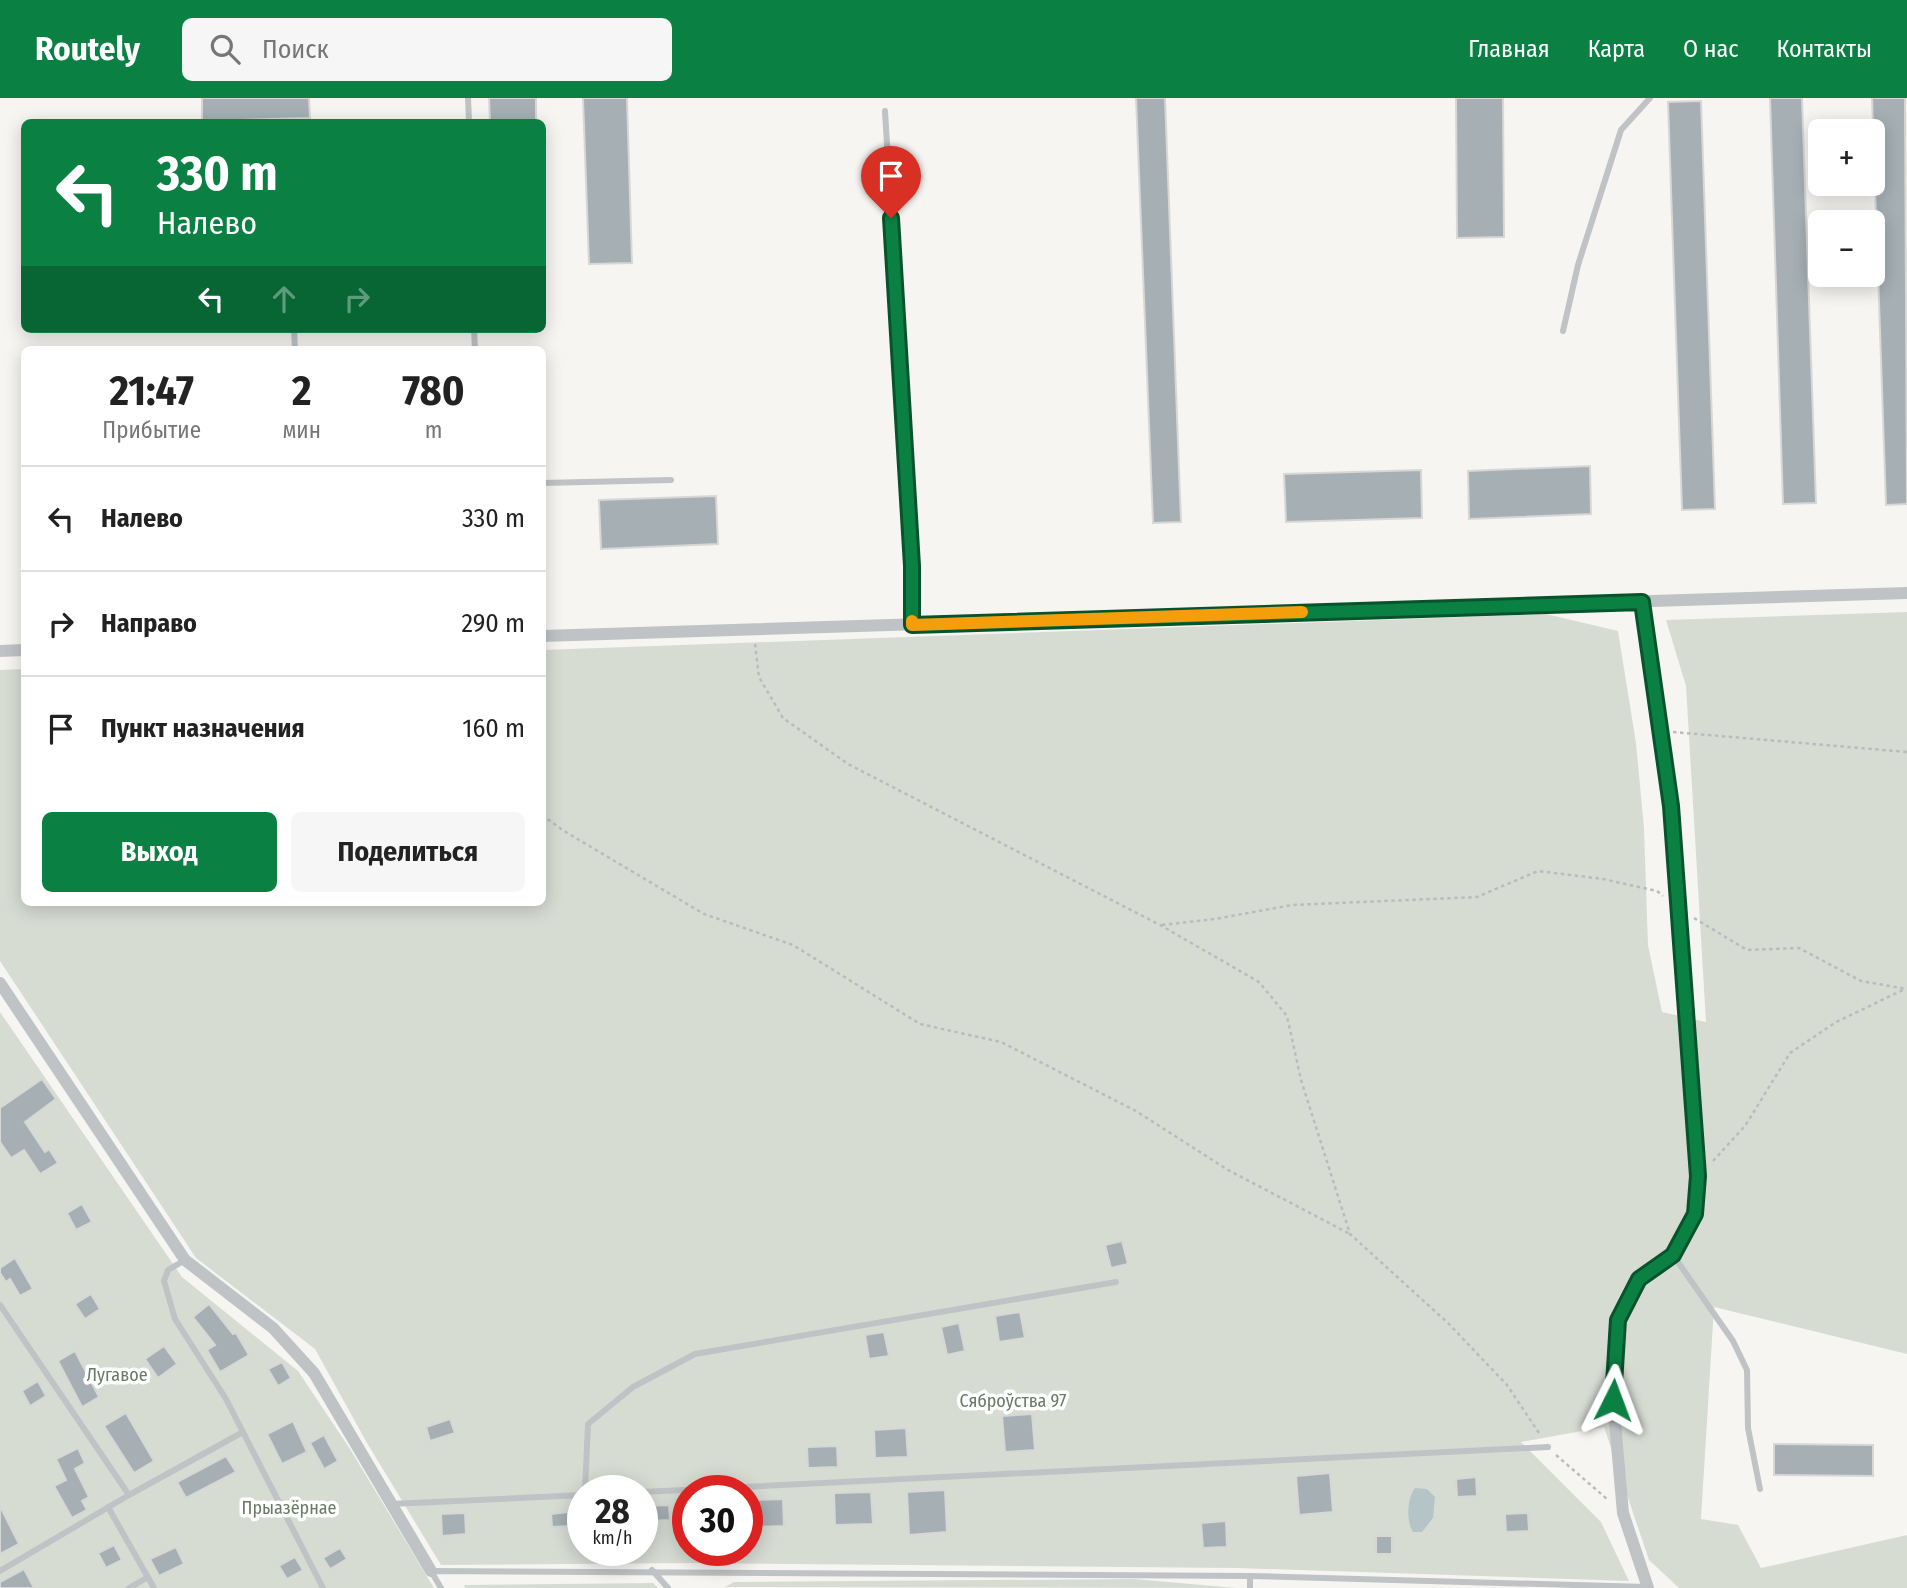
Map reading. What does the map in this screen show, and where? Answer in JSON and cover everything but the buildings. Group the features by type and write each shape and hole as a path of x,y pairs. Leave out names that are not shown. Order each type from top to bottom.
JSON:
{"street":[{"path":"546,636 1907,593"},
{"path":"1642,602 1671,806 1698,1176 1695,1214 1673,1255 1639,1279 1618,1320 1613,1400 1623,1513 1647,1587"},
{"path":"0,650 21,650"},
{"path":"0,983 185,1260 273,1328 314,1373 431,1571"}],"lane":[{"path":"468,98 469,119"},
{"path":"1563,331 1578,265 1621,130 1650,98"},
{"path":"885,111 912,566 912,625"},
{"path":"546,483 671,480"},
{"path":"1673,1255 1733,1341 1747,1370 1748,1428 1760,1489"},
{"path":"185,1260 168,1270 164,1281 175,1319 226,1399 323,1588"},
{"path":"585,1475 588,1423 634,1387 695,1354 1116,1282"},
{"path":"0,1306 129,1495"},
{"path":"0,1571 243,1432"},
{"path":"658,1491 1548,1447"},
{"path":"389,1504 567,1494"},
{"path":"108,1507 154,1588"},
{"path":"431,1571 652,1570 1250,1576 1647,1587"},
{"path":"652,1570 668,1588"},
{"path":"431,1571 441,1588"},
{"path":"1250,1576 1250,1588"},
{"path":"129,1588 148,1577"}],"path":[{"path":"753,630 759,677 783,718 848,764 1160,925 1259,982 1287,1016 1301,1080 1350,1234"},
{"path":"1660,731 1907,752"},
{"path":"546,818 704,914 793,945 920,1024 1001,1042 1136,1111 1228,1170 1350,1234 1450,1324 1507,1385 1548,1447 1623,1513"},
{"path":"1160,925 1215,919 1292,905 1477,897 1538,871 1603,879 1657,891 1678,908 1747,950 1799,948 1861,981 1906,989"},
{"path":"1698,1176 1745,1126 1790,1053 1836,1022 1906,989"}],"green space":[{"name":"Сяброўства 97","path":"1907,612 1907,1354 1714,1307 1701,1519 1738,1525 1761,1568 1907,1535 1907,1588 1679,1588 1649,1560 1604,1427 1521,1442 1601,1522 1629,1581 1237,1568 763,1564 763,1475 672,1475 672,1563 658,1563 658,1475 567,1475 567,1564 441,1565 367,1443 315,1349 196,1258 0,961 0,670 21,669 21,906 546,906 546,650 1546,614 1618,631 1636,743 1644,828 1648,945 1662,1012 1706,1022 1686,686 1666,620"},
{"name":"Лугавое","path":"0,1012 182,1277 298,1371 350,1449 434,1588 0,1588"},
{"path":"1134,1579 1236,1588 725,1587 734,1582"},
{"path":"653,1583 658,1588 465,1588 464,1585"}],"shaded area":[{"path":"1415,1488 1427,1489 1435,1497 1433,1518 1422,1532 1413,1532 1408,1516 1409,1503"}],"slow traffic":[{"path":"912,621 912,625 1302,612"}],"route":[{"path":"891,218 912,566 912,625 1642,602 1671,806 1698,1176 1695,1214 1673,1255 1639,1279 1618,1320 1613,1400"}],"park label":[{"name":"Прыазёрнае","path":"289,1508"}]}
